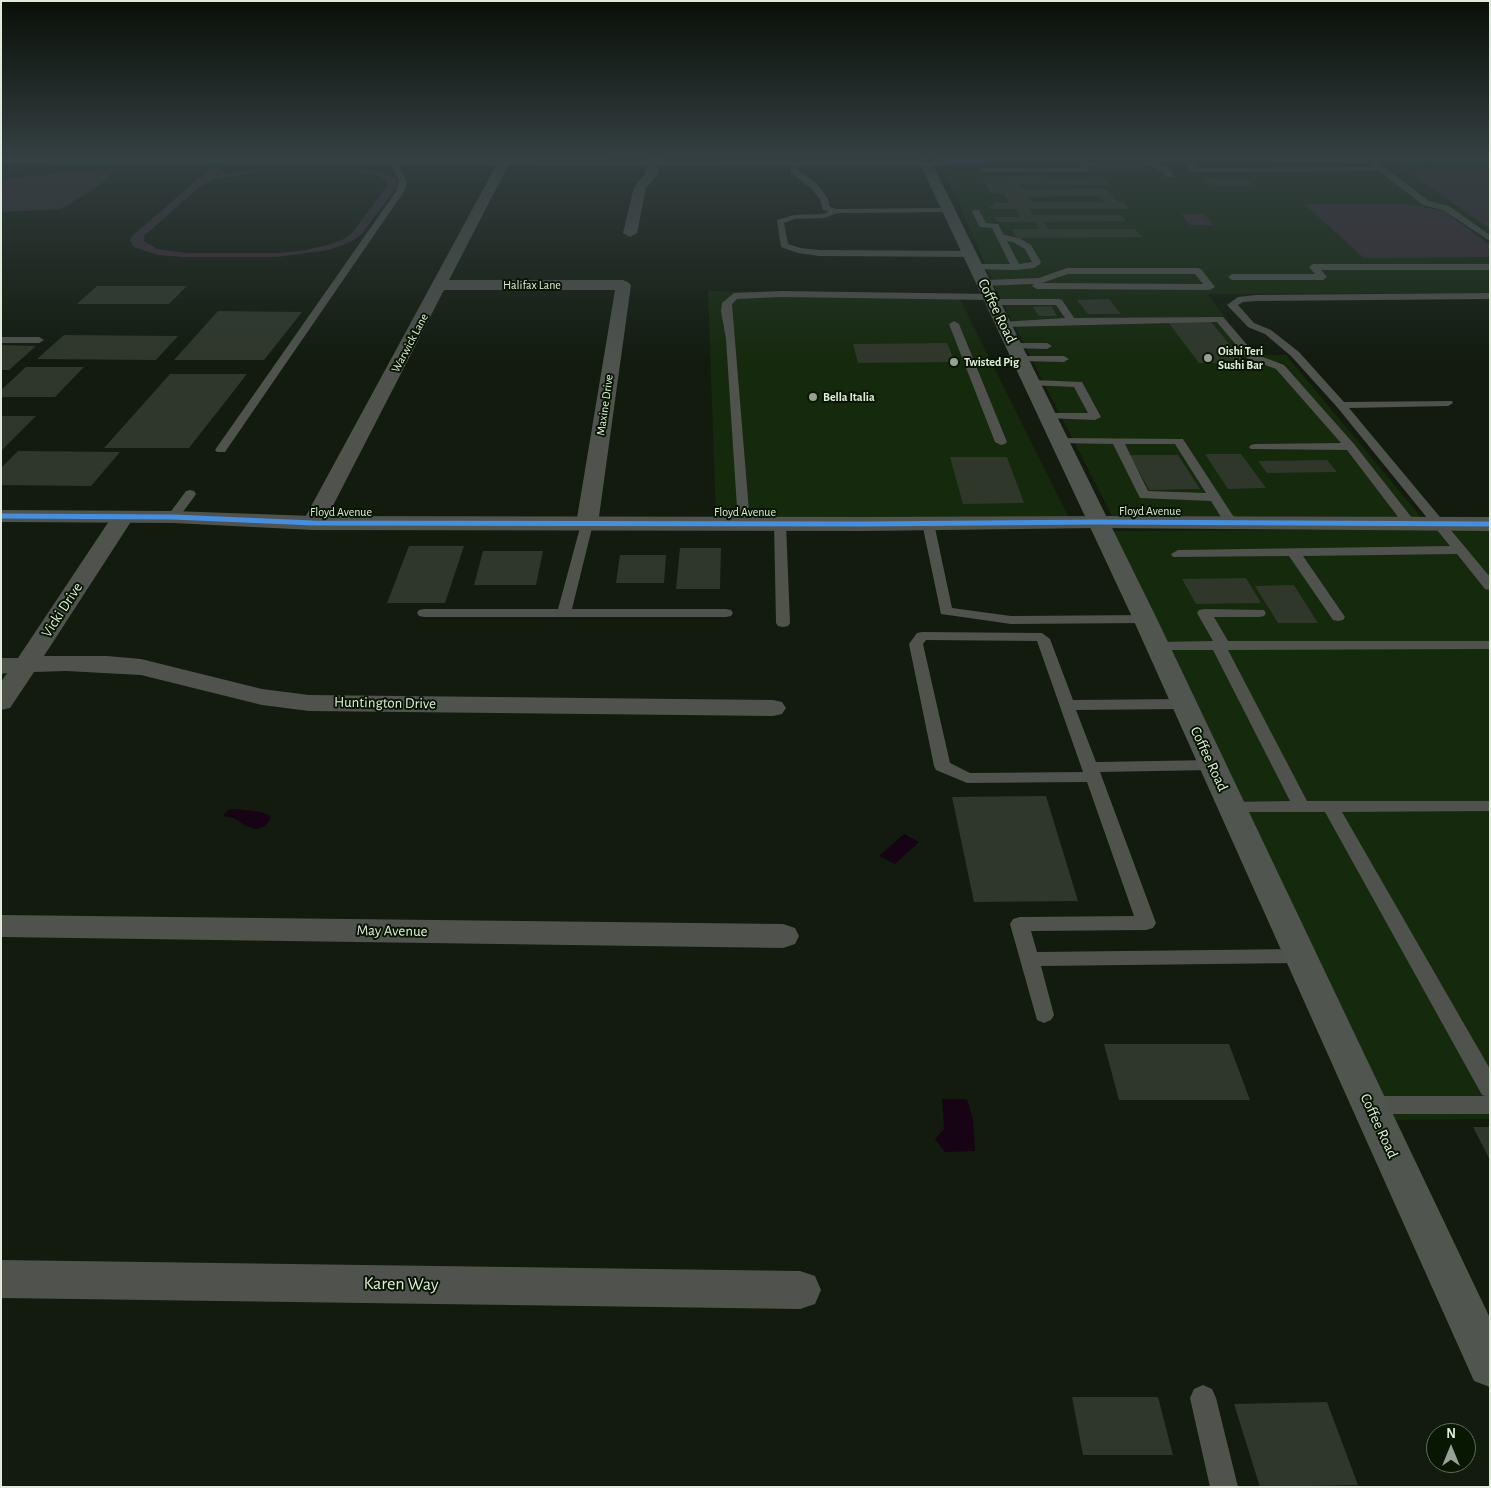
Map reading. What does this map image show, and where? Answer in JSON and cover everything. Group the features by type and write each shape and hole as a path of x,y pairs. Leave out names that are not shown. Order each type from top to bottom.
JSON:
{"main road":[{"name":"Coffee Road","path":"955,224 1061,441 1300,956 1485,1347"}],"street":[{"name":"Warwick Lane","path":"313,523 472,224"},
{"path":"630,233 632,224"},
{"name":"Halifax Lane","path":"441,285 623,285"},
{"name":"Maxine Drive","path":"587,524 623,285"},
{"name":"Floyd Avenue","path":"1,516 173,518 313,523 1231,522 1490,524"},
{"name":"Vicki Drive","path":"1,702 13,666 123,517"},
{"name":"Huntington Drive","path":"13,666 66,663 140,667 252,695 309,702 773,708"},
{"name":"May Avenue","path":"1,926 783,936"},
{"name":"Karen Way","path":"1,1279 800,1290"}],"lane":[{"path":"220,450 377,224"},
{"path":"780,224 784,245 798,250 819,253 973,260 1016,267 1034,265 1037,262 1028,247 1016,240 1000,237"},
{"path":"983,224 995,226 1016,267"},
{"path":"1469,224 1490,239"},
{"path":"1232,277 1323,277 1313,268 1490,267"},
{"path":"744,523 731,340 726,312 727,303 734,296 988,292 1210,286 1198,271 1067,271 1040,281 988,292"},
{"path":"988,292 1059,302 1071,321"},
{"path":"1490,296 1241,298 1232,306 1251,325 1268,332 1289,349 1342,405 1490,586"},
{"path":"1004,324 1220,319 1251,356 1280,368 1350,446 1410,523"},
{"path":"954,324 1001,442"},
{"path":"1,340 39,340"},
{"path":"1018,353 1047,346"},
{"path":"1018,353 1064,360"},
{"path":"1033,383 1078,384 1095,416 1049,416"},
{"path":"1342,405 1448,403"},
{"path":"1061,441 1179,441 1231,522"},
{"path":"1117,441 1144,495 1214,496"},
{"path":"1255,447 1350,446"},
{"path":"173,518 190,494"},
{"path":"780,523 783,623"},
{"path":"928,523 946,611 1011,620 1151,633 1220,646 1490,645"},
{"path":"564,613 587,524"},
{"path":"1178,554 1462,550"},
{"path":"1293,552 1338,617"},
{"path":"424,613 726,613"},
{"path":"1259,613 1204,613 1301,806"},
{"path":"1044,1016 1020,924 1146,923 1091,772 1066,705 1043,639 1037,636 922,636 916,644 942,766 967,778 1091,772 1212,765"},
{"path":"1066,705 1184,704"},
{"path":"1330,806 1490,1089"},
{"path":"1231,807 1490,806"},
{"path":"1030,959 1300,956"},
{"path":"1370,1105 1490,1105"},
{"path":"1203,1398 1224,1487"}],"shaded area":[{"path":"145,224 157,224 145,235 144,241 157,249 186,253 278,253 301,251 331,244 344,239 358,224 369,224 360,236 329,250 277,257 183,257 158,255 134,247 130,240"},
{"path":"968,224 1483,224 1490,229 1490,293 1207,294 1255,355 1286,355 1421,517 1112,516 999,295"},
{"path":"1327,224 1462,224 1490,245 1490,257 1364,258"},
{"path":"708,291 958,295 1069,518 716,518"},
{"path":"1490,529 1490,1119 1395,1120 1112,531"},
{"path":"237,809 261,812 269,815 271,818 265,826 256,829 246,826 234,818 223,816 228,810"},
{"path":"904,834 919,842 895,864 879,856"},
{"path":"942,1099 967,1099 973,1120 975,1151 945,1152 935,1139 944,1129"}],"building":[{"path":"1036,224 1046,224 1049,229 1135,229 1142,237 1017,238 1012,229 1039,229"},
{"path":"97,286 187,286 169,304 77,304"},
{"path":"1109,299 1121,314 1088,314 1077,300"},
{"path":"1051,306 1057,316 1039,316 1033,307"},
{"path":"218,311 302,312 264,360 174,360"},
{"path":"1168,322 1211,322 1245,363 1199,363"},
{"path":"64,335 178,336 156,360 37,359"},
{"path":"947,343 955,362 858,363 853,344"},
{"path":"1,345 36,346 9,370 1,370"},
{"path":"26,367 84,367 55,397 1,397 1,390"},
{"path":"170,374 247,374 189,448 104,448"},
{"path":"1,416 36,416 1,451"},
{"path":"18,451 120,452 91,486 1,485 1,468"},
{"path":"1205,454 1241,454 1266,488 1228,489"},
{"path":"1130,455 1178,455 1200,489 1149,490"},
{"path":"950,457 1007,457 1024,503 963,504"},
{"path":"1327,460 1337,472 1267,473 1258,461"},
{"path":"409,546 464,546 445,603 387,603"},
{"path":"680,548 721,548 720,589 676,589"},
{"path":"483,551 543,551 536,585 474,585"},
{"path":"620,555 666,555 664,583 616,583"},
{"path":"1246,578 1261,603 1196,604 1182,579"},
{"path":"1294,585 1318,623 1278,623 1255,586"},
{"path":"1046,796 1078,901 974,902 952,797"},
{"path":"1104,1044 1229,1044 1250,1100 1119,1100"},
{"path":"1473,1127 1490,1127 1490,1160"},
{"path":"1072,1397 1158,1397 1173,1455 1083,1455"},
{"path":"1327,1402 1358,1485 1260,1487 1234,1404"}],"cycle path":[{"path":"1,516 173,517 313,523 865,524 1098,522 1490,524"}],"place":[{"name":"Oishi Teri Sushi Bar","path":"1208,358"},
{"name":"Twisted Pig","path":"954,362"},
{"name":"Bella Italia","path":"813,397"}]}
